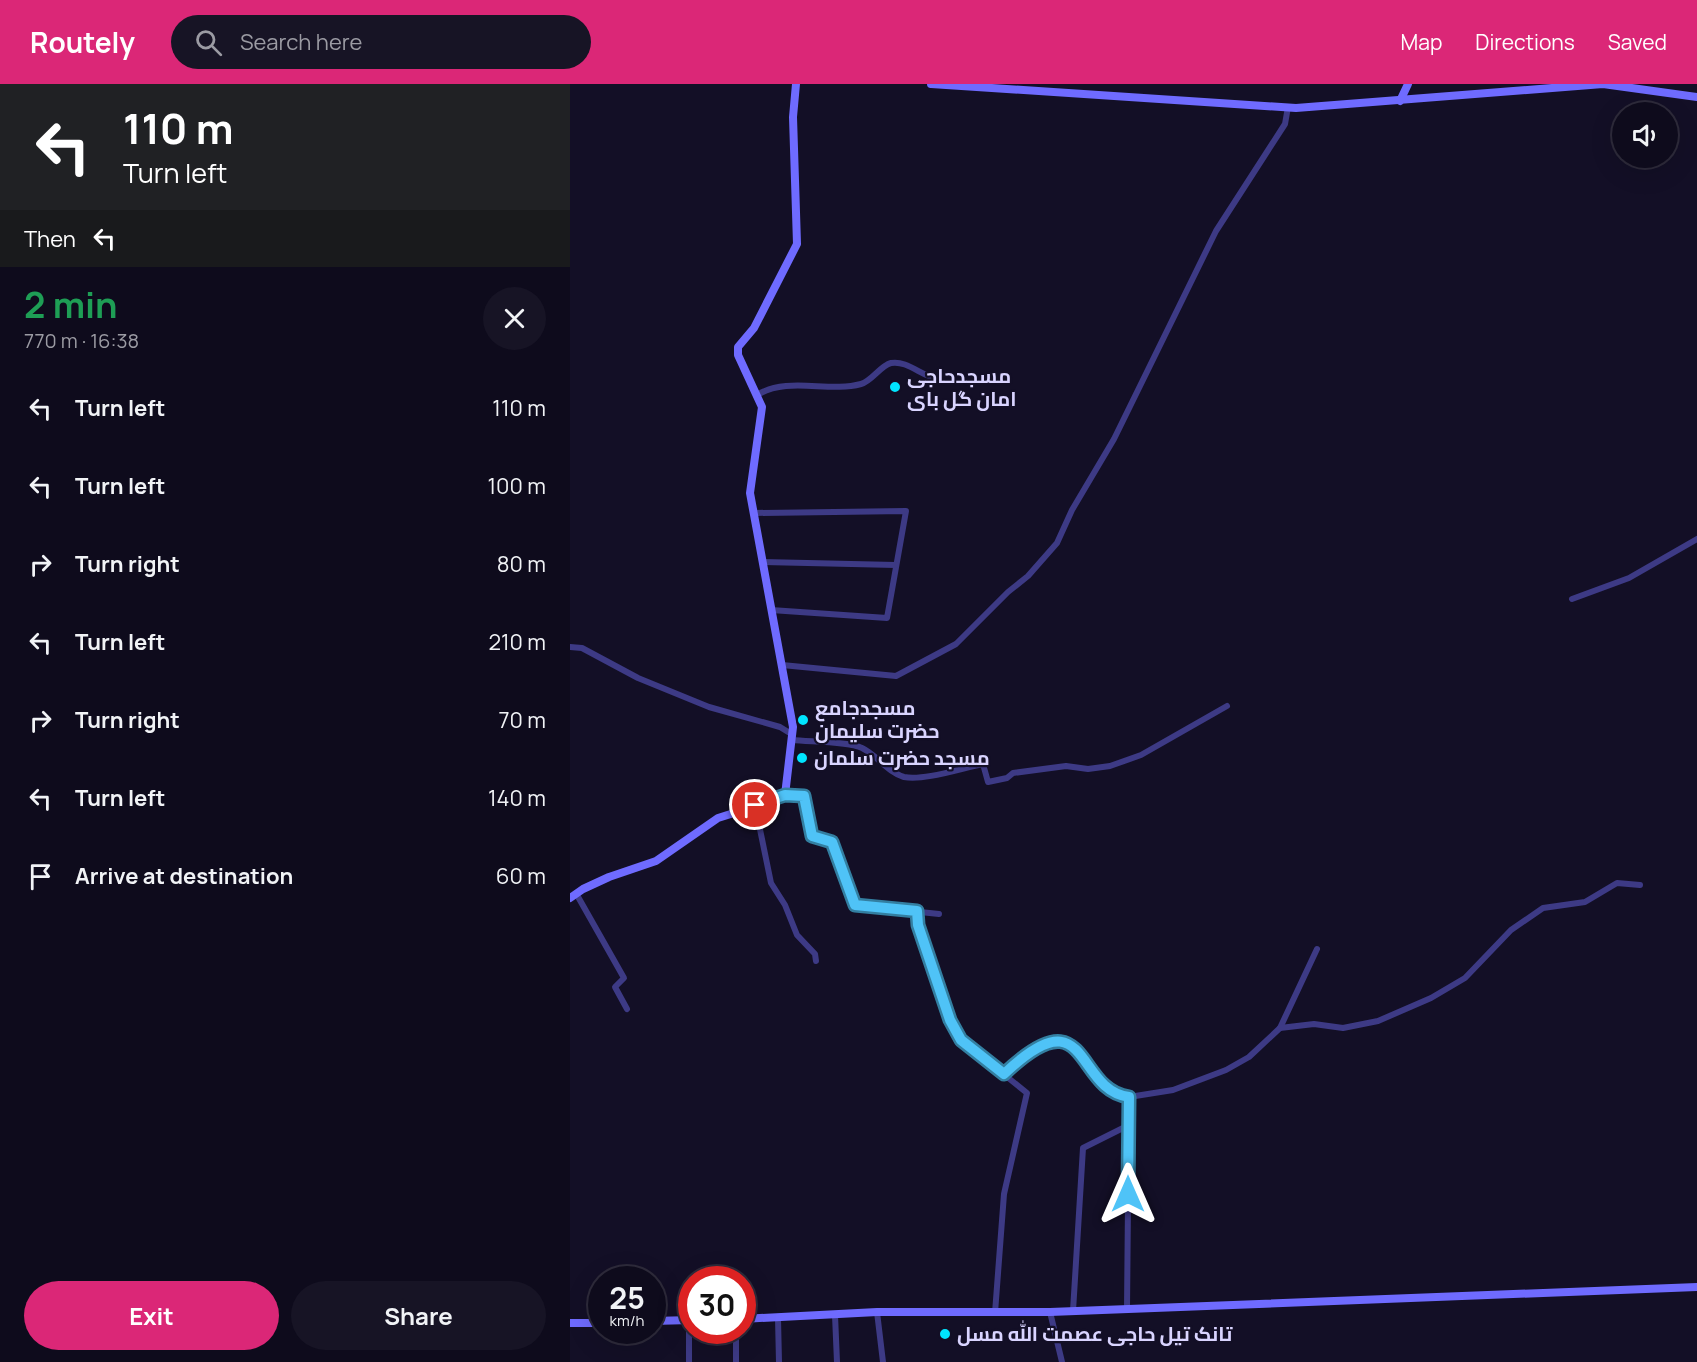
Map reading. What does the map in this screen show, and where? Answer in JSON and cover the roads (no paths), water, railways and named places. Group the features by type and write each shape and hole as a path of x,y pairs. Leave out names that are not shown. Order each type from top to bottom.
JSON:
{"street":[{"path":"785,795 792,737 782,665 750,493 762,406 738,355 738,347 754,328 797,244 794,117 796,84"},
{"path":"931,84 1288,107 1400,101 1603,84 1697,97"},
{"path":"1400,101 1408,84"},
{"path":"782,665 896,676 956,644 1008,592 1028,576 1057,543 1072,510 1114,439 1216,231 1285,124 1288,107"},
{"path":"757,395 770,387 862,384 890,363 903,363 928,378 939,379"},
{"path":"754,513 906,511 887,618 771,610"},
{"path":"1572,599 1629,578 1697,538"},
{"path":"763,562 896,565"},
{"path":"570,647 582,648 638,678 709,707 780,727 792,737 860,747 870,753 877,762 904,777 920,777 983,764 988,782 1007,778 1013,773 1066,766 1089,769 1110,766 1141,755 1227,706"},
{"path":"627,1009 615,987 624,978 573,897 583,889 609,877 656,861 718,818 785,795 804,796 812,836 832,842 855,905 939,914"},
{"path":"755,805 771,883 785,905 796,935 815,954 816,961"},
{"path":"1280,1028 1314,1024 1343,1028 1378,1022 1431,998 1465,978 1512,930 1543,908 1585,902 1617,883 1640,885"},
{"path":"917,911 918,925 950,1020 961,1040 1027,1093 1011,1175 1004,1194 995,1313"},
{"path":"1004,1074 1037,1047 1062,1041 1073,1045 1110,1092 1129,1097 1173,1090 1226,1070 1249,1057 1280,1028 1317,949"},
{"path":"1127,1309 1129,1097"},
{"path":"1073,1311 1083,1148 1129,1125"},
{"path":"756,1319 877,1312 1050,1312 1697,1287"},
{"path":"877,1312 883,1362"},
{"path":"1050,1312 1062,1362"},
{"path":"835,1315 837,1362"},
{"path":"778,1318 779,1362"},
{"path":"570,1323 588,1323"},
{"path":"689,1344 689,1362"},
{"path":"736,1344 736,1362"}],"place":[{"name":"مسجدحاجی امان گل بای","path":"895,387"},
{"name":"مسجدجامع حضرت سلیمان","path":"803,720"},
{"name":"مسجد حضرت سلمان","path":"802,758"},
{"name":"تانک تیل حاجی عصمت الله مسل","path":"945,1334"}]}
